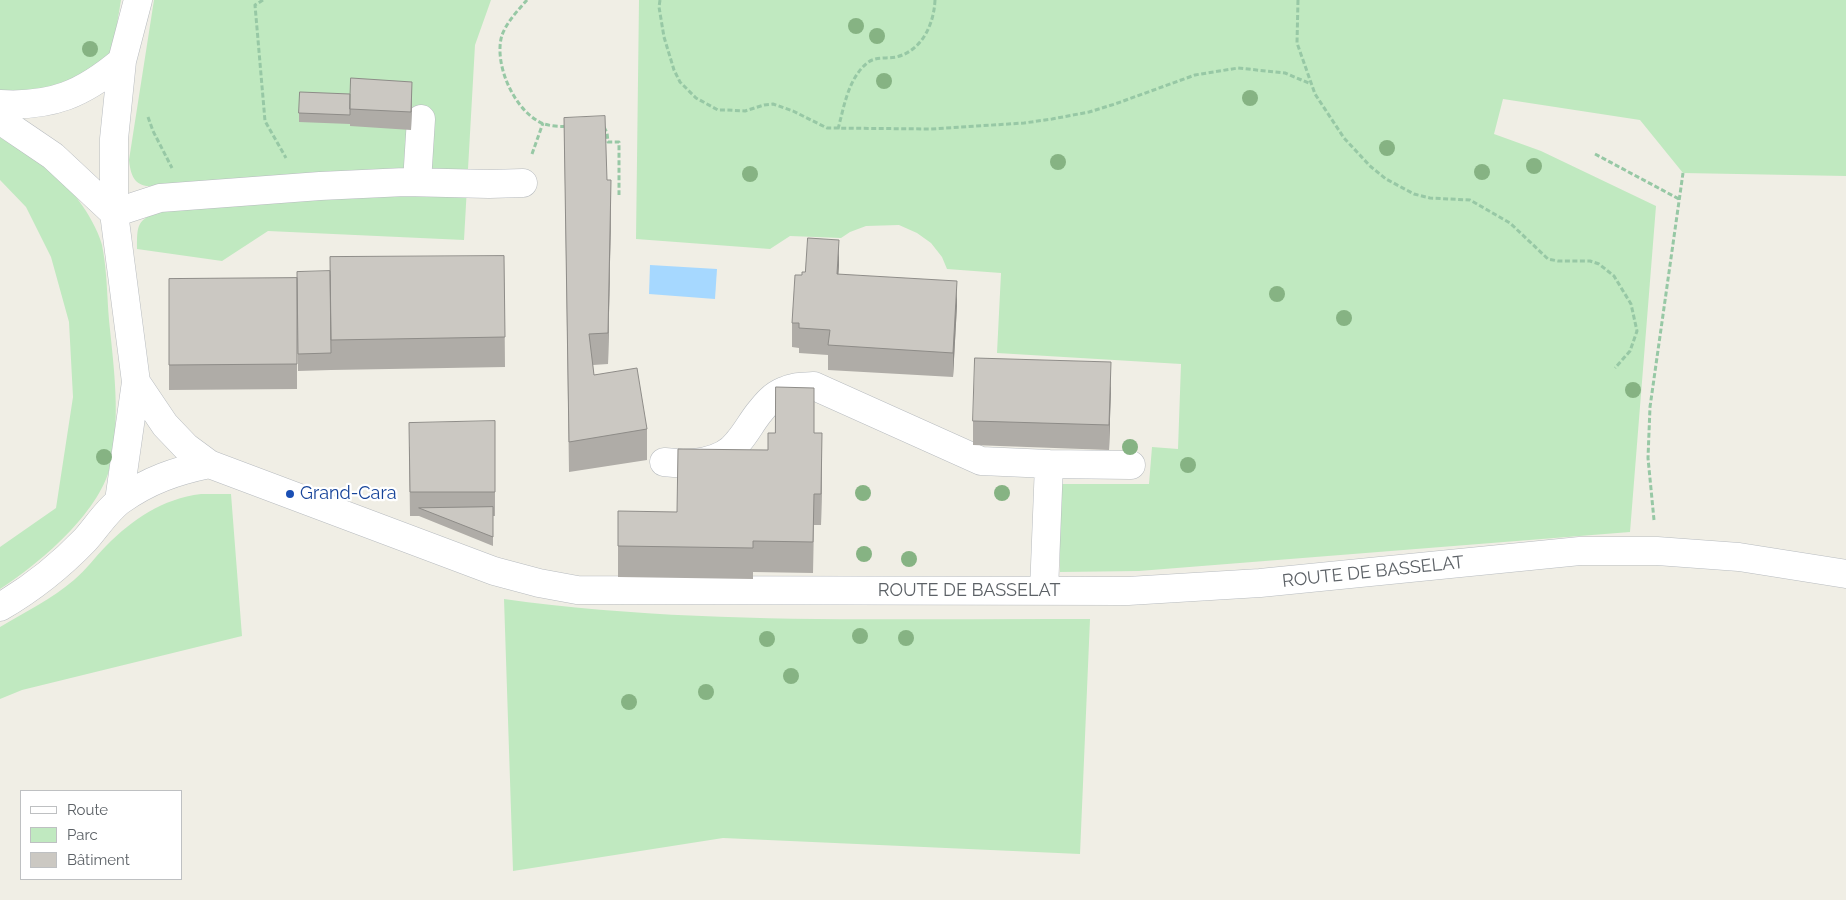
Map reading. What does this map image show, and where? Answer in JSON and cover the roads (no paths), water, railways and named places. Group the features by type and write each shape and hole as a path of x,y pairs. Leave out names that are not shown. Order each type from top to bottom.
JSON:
{"street":[{"path":"119,501 136,382 114,213 114,139 122,61 138,0"},
{"path":"0,104 21,105 66,97 102,78 122,61"},
{"path":"417,182 421,119"},
{"path":"0,120 53,156 114,213"},
{"path":"114,213 160,198 290,188 417,182 523,183"},
{"name":"ROUTE DE BASSELAT","path":"136,382 165,425 186,447 209,464 494,571 539,584 577,590 1128,591 1260,583 1580,551 1657,551 1739,557 1846,574"},
{"path":"664,462 702,463 724,453 738,444 748,426 771,398 785,390 814,386 981,461 1131,465"},
{"path":"0,606 17,597 59,566 119,501 146,484 174,472 209,464"},
{"path":"1044,591 1049,464"}],"water":[{"path":"650,265 717,269 715,299 649,294"}],"place":[{"name":"Grand-Cara","path":"290,494"}]}
